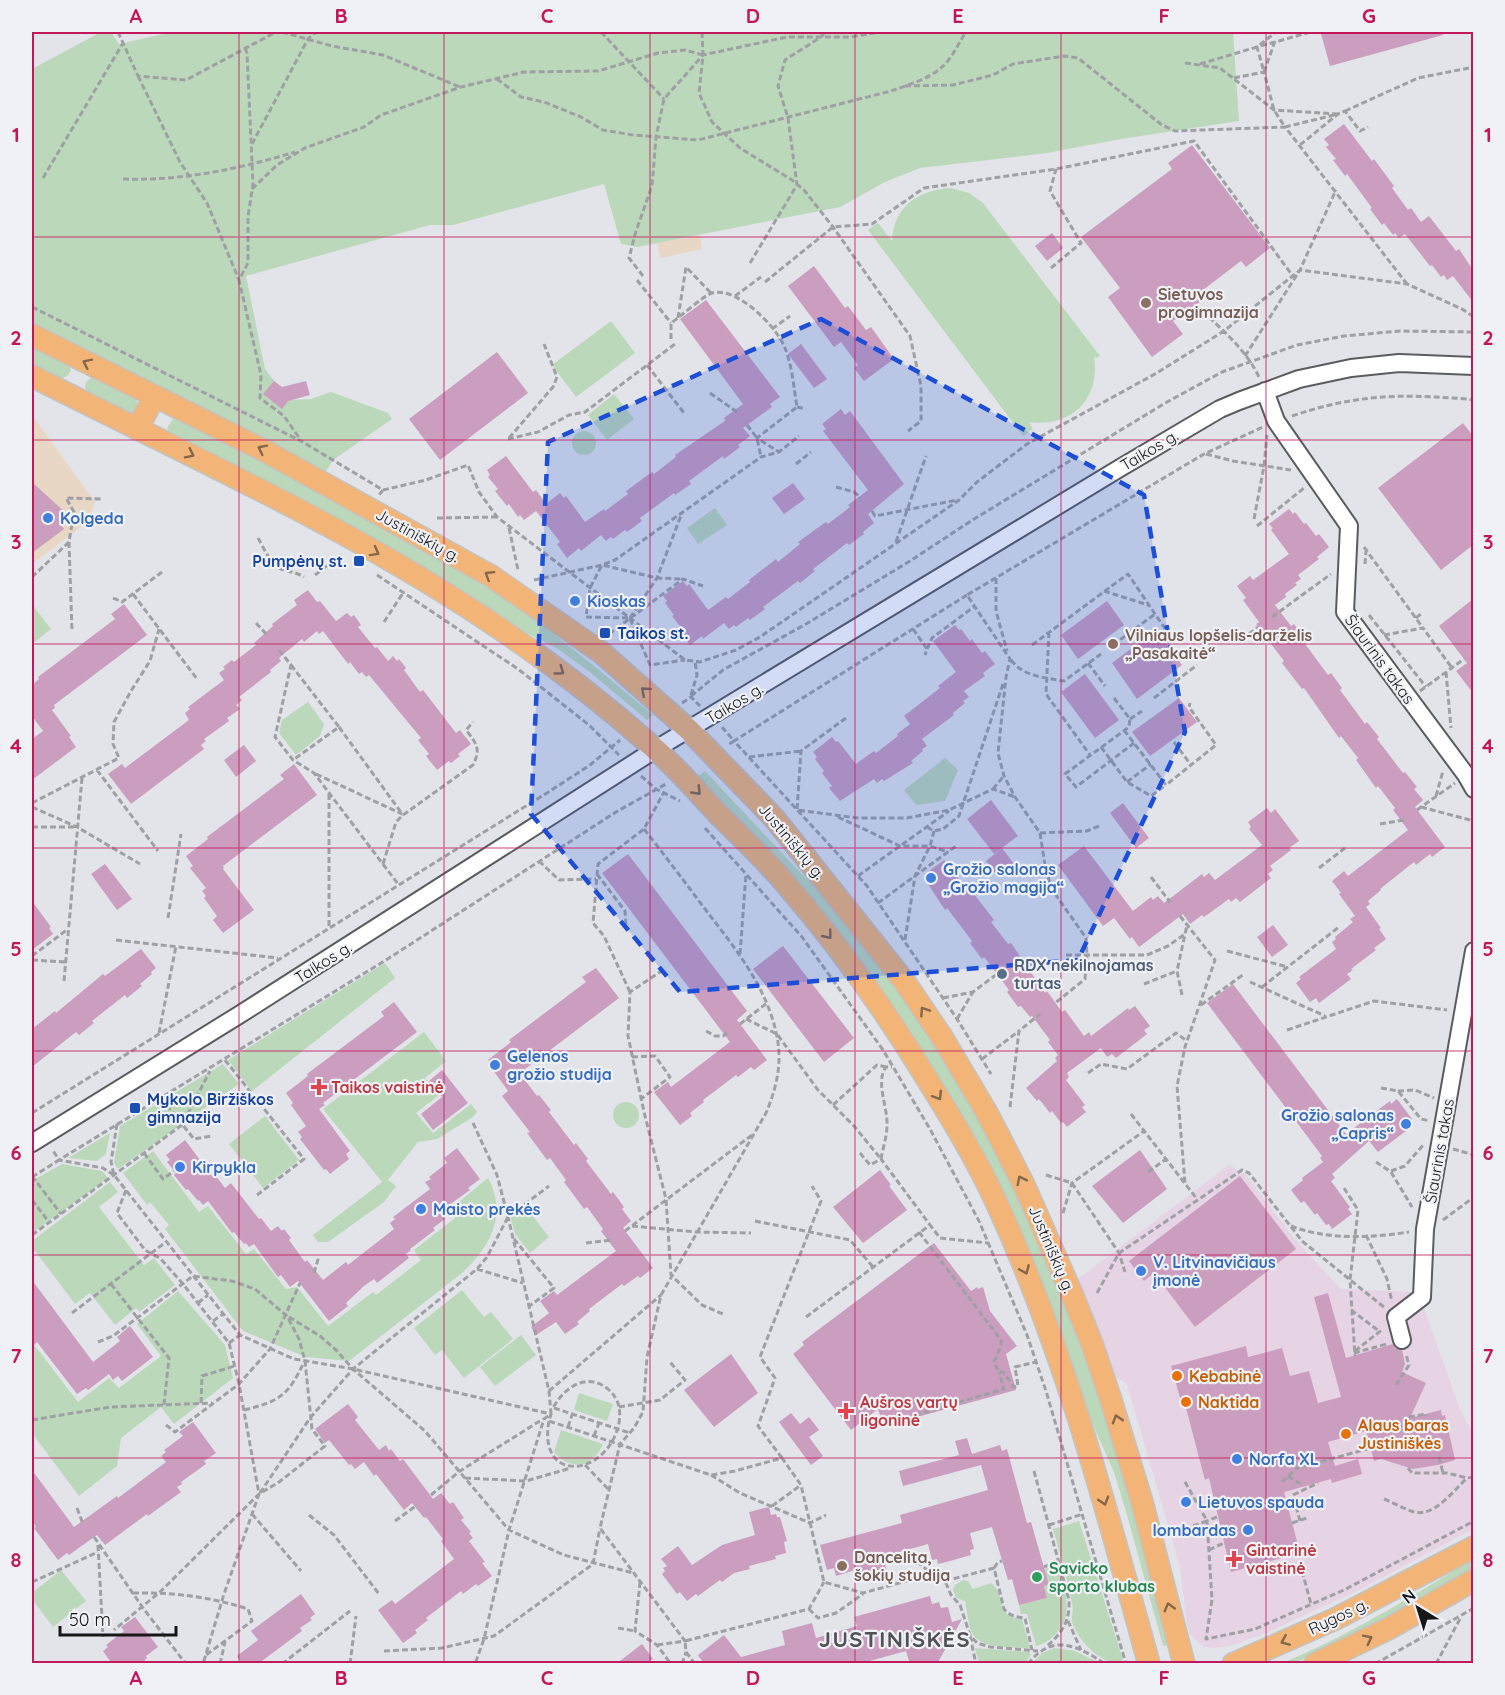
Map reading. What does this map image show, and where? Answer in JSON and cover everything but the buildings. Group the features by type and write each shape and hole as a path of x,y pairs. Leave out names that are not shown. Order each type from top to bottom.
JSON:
{"main road":[{"name":"Justiniškių g.","path":"32,335 265,451 491,576 602,653 689,730 774,818 863,927 936,1028 987,1113 1046,1232 1092,1344 1142,1502 1184,1664"},
{"name":"Justiniškių g.","path":"32,376 244,480 349,550 406,568 513,637 567,676 656,749 783,880 841,951 901,1037 956,1125 996,1202 1040,1305 1065,1375 1108,1513 1149,1664"},
{"path":"137,429 155,396"},
{"name":"Rygos g.","path":"1233,1664 1335,1619 1473,1546"},
{"name":"Rygos g.","path":"1315,1664 1388,1629 1473,1580"}],"street":[{"name":"Taikos g.","path":"32,1143 279,990 630,765 1187,428 1239,401 1299,379 1351,368 1398,363 1473,366"},
{"path":"1265,391 1272,423 1349,526"},
{"name":"Šiaurinis takas","path":"1349,526 1345,612 1470,782"},
{"name":"Šiaurinis takas","path":"1396,1317 1422,1297 1425,1231 1473,951"},
{"path":"1396,1317 1402,1340"}],"path":[{"path":"118,32 180,162 207,203 239,280 261,375 260,398 284,416 302,441"},
{"path":"138,76 186,80 276,32"},
{"path":"282,32 332,46 383,55 461,87"},
{"path":"251,147 308,39 316,32"},
{"path":"601,32 664,99"},
{"path":"702,32 703,55 699,93 712,122 740,148 804,190 910,336 921,386 921,421 908,431"},
{"path":"750,263 797,185 788,117 778,86 785,60 821,38 825,32"},
{"path":"123,179 189,176 252,165 364,128 381,115 461,87 524,72 598,71 658,53 685,50 703,55 787,37 850,37 880,32"},
{"path":"497,79 521,97 544,102 581,117 603,130 633,135 698,140 905,86 943,67 966,32"},
{"path":"1257,47 1276,32"},
{"path":"1198,65 1311,32"},
{"path":"1264,72 1275,41"},
{"path":"43,178 123,43"},
{"path":"1257,47 1274,110 1407,284"},
{"path":"239,280 248,263 248,217 252,189 245,48"},
{"path":"643,276 629,258 652,186 656,137 664,99 703,55"},
{"path":"905,86 953,86 993,75 1013,64 1064,56 1078,58 1162,125 1175,131 1285,127 1338,114 1418,78 1473,67"},
{"path":"1185,63 1220,68 1274,110 1338,114"},
{"path":"1234,78 1264,72"},
{"path":"1345,111 1360,131 1368,128"},
{"path":"1300,145 1338,114"},
{"path":"765,282 833,227 872,224 924,188 1056,169 1194,141 1292,275"},
{"path":"252,189 277,165 300,151"},
{"path":"1051,268 1081,243 1050,191 1056,169"},
{"path":"1245,356 1300,270 1336,190"},
{"path":"678,318 686,267 711,293"},
{"path":"630,618 650,665 685,660 700,662 736,650 760,637 959,500 977,482 1027,444 1155,374 1224,331 1300,270 1407,284 1462,309 1473,317"},
{"path":"735,296 761,277"},
{"path":"637,280 671,323 671,339"},
{"path":"671,323 711,293 735,296 764,318 785,348 797,407"},
{"path":"1196,305 1252,362"},
{"path":"32,307 302,441 383,490"},
{"path":"772,329 790,316"},
{"path":"695,661 697,675 691,697 723,670 806,624 1167,402 1222,372 1297,345 1344,336 1400,331 1473,332"},
{"path":"544,344 557,376 554,387 508,439 538,432 569,415 585,412 675,344"},
{"path":"647,365 684,413"},
{"path":"710,393 737,412"},
{"path":"991,1074 943,998 858,876 734,741 967,595 1204,454 1272,423 1314,409 1360,398 1411,396 1473,400"},
{"path":"797,407 806,409"},
{"path":"757,438 797,407"},
{"path":"1254,519 1272,423"},
{"path":"747,425 757,438 779,452"},
{"path":"534,580 615,560 761,457 779,452 800,436"},
{"path":"757,438 761,457"},
{"path":"796,464 811,452"},
{"path":"1204,454 1289,469 1315,479 1257,526"},
{"path":"896,543 926,456"},
{"path":"370,509 383,490 426,480 468,465 479,492 496,517 685,660"},
{"path":"836,487 854,492 861,498"},
{"path":"72,631 69,542 74,512 66,498 101,499"},
{"path":"872,511 875,516 959,500"},
{"path":"630,618 657,578 683,512"},
{"path":"437,518 496,517"},
{"path":"508,526 518,570"},
{"path":"1349,526 1452,668"},
{"path":"258,538 270,560 280,569 295,572 304,577"},
{"path":"32,577 69,542"},
{"path":"315,574 349,550"},
{"path":"1272,617 1347,563"},
{"path":"602,565 657,578 683,579 703,586"},
{"path":"602,565 590,588 586,617 630,618"},
{"path":"113,598 122,602 162,572"},
{"path":"376,574 518,669 589,724 656,789 681,801"},
{"path":"1032,645 1128,574 1172,639 1177,639"},
{"path":"996,578 996,611 1003,642 1010,659 998,753 1004,776 1015,797 1040,833 1051,888 1086,938 1085,979 1054,1004"},
{"path":"609,634 683,579"},
{"path":"1104,591 1150,606"},
{"path":"384,622 403,593"},
{"path":"133,594 196,679"},
{"path":"967,595 1018,670 1064,681 1101,654"},
{"path":"925,655 932,638 975,606"},
{"path":"1366,612 1426,687"},
{"path":"1113,645 1155,614"},
{"path":"1416,618 1422,614"},
{"path":"256,623 268,636"},
{"path":"1249,634 1258,627"},
{"path":"1369,644 1385,634 1423,628"},
{"path":"32,805 119,758 113,744 114,722 150,661 159,629"},
{"path":"913,629 927,649"},
{"path":"1049,632 1046,694 1090,755"},
{"path":"279,650 404,815"},
{"path":"1409,699 1464,659"},
{"path":"1088,663 1105,686"},
{"path":"291,665 275,737 293,760 314,773 404,815"},
{"path":"1154,698 1197,666"},
{"path":"1436,796 1443,746 1451,729 1446,672"},
{"path":"927,827 934,831 942,830 959,816 1006,677"},
{"path":"1114,698 1130,719 1129,727 1065,774 1076,787 1134,743"},
{"path":"1101,747 1127,782 1151,796 1216,745 1189,707 1190,703"},
{"path":"1130,719 1142,711"},
{"path":"749,758 801,751 846,718"},
{"path":"383,864 396,822 472,765 478,754 475,742 466,730 473,722"},
{"path":"293,760 339,727"},
{"path":"1124,730 1166,785"},
{"path":"1174,742 1191,765"},
{"path":"797,810 801,751"},
{"path":"1127,782 1150,764"},
{"path":"97,770 158,850"},
{"path":"314,773 398,884"},
{"path":"858,876 949,810 993,789 1004,776"},
{"path":"64,981 82,778"},
{"path":"1470,782 1436,796 1419,808 1473,821"},
{"path":"993,789 1015,797"},
{"path":"328,792 329,927"},
{"path":"664,792 644,829 598,864 593,923 604,936 630,992 628,1036 666,1199 671,1275 702,1305 723,1314"},
{"path":"32,805 77,827 140,864"},
{"path":"797,810 858,818 907,818 949,810"},
{"path":"834,815 900,846 930,846 948,852"},
{"path":"1380,824 1404,820"},
{"path":"702,826 802,937 893,1067 979,1221 1007,1286 1046,1391 1126,1664"},
{"path":"1040,833 1087,831 1099,826"},
{"path":"32,827 77,827"},
{"path":"384,1651 442,1648 494,1636 593,1564 620,1444 643,1412 647,1357 661,1294 735,1170 766,1113 776,1089 779,1068 777,1034 767,1003 740,955 644,829"},
{"path":"904,941 915,876 930,846 934,831"},
{"path":"168,918 181,834"},
{"path":"878,903 956,846"},
{"path":"1319,868 1345,848"},
{"path":"539,861 559,880 596,879"},
{"path":"597,874 625,911 626,926"},
{"path":"740,955 746,874"},
{"path":"1150,877 1170,902"},
{"path":"1180,915 1215,960 1187,1041 1177,1086 1185,1184"},
{"path":"1182,994 1177,971 1187,925"},
{"path":"1262,987 1339,927"},
{"path":"32,958 68,929"},
{"path":"1066,955 1147,955 1168,946 1185,934"},
{"path":"116,940 280,958"},
{"path":"159,1033 176,946"},
{"path":"1227,951 1288,968"},
{"path":"32,958 66,962"},
{"path":"630,992 663,970"},
{"path":"1144,984 1177,971"},
{"path":"957,1019 973,992 997,974"},
{"path":"1199,1006 1244,974"},
{"path":"1250,982 1327,1017"},
{"path":"943,998 973,992"},
{"path":"1287,1030 1374,1001 1463,1012"},
{"path":"740,1024 767,1003"},
{"path":"982,1059 1040,1014"},
{"path":"746,1019 777,1034 818,1090 854,1126 882,1159 940,1238 988,1243"},
{"path":"706,1031 715,1035 727,1034"},
{"path":"1010,1107 1019,1031"},
{"path":"1088,1073 1101,1064 1127,1069 1176,1033 1187,1041"},
{"path":"632,1057 655,1056 670,1077 641,1099"},
{"path":"225,1060 304,1159 257,1195"},
{"path":"833,1105 877,1065 893,1067"},
{"path":"882,1159 888,1124 882,1083 883,1071 886,1067"},
{"path":"32,1235 182,1125 211,1068"},
{"path":"1381,1088 1398,1091 1415,1090 1447,1105"},
{"path":"1398,1091 1421,1119 1444,1123"},
{"path":"161,1098 194,1139 212,1136"},
{"path":"1131,1114 1197,1199"},
{"path":"473,1123 496,1175 508,1217 549,1391 551,1414"},
{"path":"1391,1172 1405,1166 1444,1123"},
{"path":"117,1124 111,1162 114,1175 240,1335 294,1359 353,1369 551,1414"},
{"path":"1063,1213 1072,1183 1144,1131"},
{"path":"625,1231 753,1134"},
{"path":"1440,1146 1473,1155"},
{"path":"144,1153 164,1179 174,1171"},
{"path":"860,1153 870,1164 882,1159"},
{"path":"1148,1172 1166,1159"},
{"path":"59,1160 32,1176 61,1214"},
{"path":"1376,1162 1391,1172 1425,1231"},
{"path":"1097,1293 1119,1252 1242,1170 1249,1173 1302,1241 1396,1317"},
{"path":"1046,1174 1072,1183 1119,1252 1125,1272"},
{"path":"114,1630 143,1608 259,1494 310,1418 353,1369 477,1269 487,1257 508,1217 549,1186"},
{"path":"657,1645 685,1641 809,1609 824,1582 801,1485 758,1426 775,1378 760,1357 821,1201 812,1186"},
{"path":"1344,1188 1358,1210 1350,1280 1355,1354"},
{"path":"126,1190 117,1214 145,1250 161,1258 229,1343 239,1383 259,1494 202,1664"},
{"path":"1289,1226 1309,1233 1331,1236 1390,1235 1425,1231 1473,1197"},
{"path":"32,1200 49,1223"},
{"path":"755,1221 850,1240 873,1267"},
{"path":"806,1317 930,1225"},
{"path":"630,1226 696,1232 751,1233"},
{"path":"915,1415 1004,1389 994,1362 1001,1346 1001,1340 920,1232"},
{"path":"1366,1235 1387,1280 1396,1317"},
{"path":"513,1238 554,1288 528,1307"},
{"path":"586,1243 612,1240"},
{"path":"72,1313 166,1241"},
{"path":"314,1273 319,1256"},
{"path":"477,1269 523,1283"},
{"path":"98,1342 113,1336 194,1276 232,1281 255,1289 287,1316 320,1336 353,1369 425,1431 509,1530 564,1555 635,1574"},
{"path":"166,1425 175,1432 239,1383 270,1349 287,1316 300,1283"},
{"path":"111,1284 169,1358 164,1405"},
{"path":"198,1303 208,1294"},
{"path":"549,1391 661,1294"},
{"path":"1351,1310 1379,1332"},
{"path":"213,1322 223,1314"},
{"path":"259,1494 279,1482 325,1446 312,1429 305,1361 299,1339 287,1316"},
{"path":"1355,1354 1396,1317"},
{"path":"229,1343 240,1335"},
{"path":"1355,1354 1402,1340 1409,1365 1396,1385"},
{"path":"244,1410 270,1404 280,1397 293,1386 305,1361"},
{"path":"619,1407 660,1400 685,1380 670,1362"},
{"path":"999,1372 1004,1372 1014,1388 1018,1386 1015,1367 1036,1362"},
{"path":"201,1403 202,1376 235,1366"},
{"path":"465,1478 526,1481 585,1465 598,1459 613,1442 619,1407 617,1399 602,1385 584,1381 576,1383 566,1390 553,1408 549,1421 548,1438 551,1453 564,1466 572,1467"},
{"path":"32,1420 110,1407 213,1402"},
{"path":"553,1408 630,1433"},
{"path":"431,1495 460,1471 551,1414"},
{"path":"568,1427 573,1414"},
{"path":"1409,1417 1426,1414 1426,1416"},
{"path":"475,1664 484,1640 509,1530 544,1419"},
{"path":"549,1421 711,1475 740,1493 810,1523"},
{"path":"594,1436 599,1423"},
{"path":"1282,1482 1297,1468 1371,1448"},
{"path":"1439,1457 1443,1473"},
{"path":"711,1475 782,1458"},
{"path":"585,1465 609,1490"},
{"path":"1423,1467 1424,1473"},
{"path":"1408,1468 1412,1473 1443,1473 1473,1477"},
{"path":"1034,1472 1069,1600 1068,1620 1060,1634 1046,1647"},
{"path":"1288,1476 1302,1485"},
{"path":"1384,1499 1412,1512 1429,1511 1437,1507 1467,1478"},
{"path":"1184,1480 1207,1521 1212,1600 1206,1639 1255,1629 1409,1557 1473,1521"},
{"path":"1300,1521 1293,1496 1318,1483"},
{"path":"772,1506 801,1485"},
{"path":"395,1521 417,1505"},
{"path":"77,1508 83,1524"},
{"path":"252,1514 301,1571"},
{"path":"1049,1526 1083,1514"},
{"path":"309,1515 334,1535 379,1594"},
{"path":"810,1523 826,1515"},
{"path":"1176,1532 1217,1517"},
{"path":"1292,1523 1307,1518"},
{"path":"600,1528 685,1641 686,1652 682,1664"},
{"path":"94,1537 143,1608 186,1664"},
{"path":"1209,1550 1224,1543"},
{"path":"98,1544 103,1637"},
{"path":"903,1550 932,1574 945,1581 951,1595 960,1605 976,1664"},
{"path":"32,1582 99,1552"},
{"path":"945,1581 994,1568 998,1562 1002,1561"},
{"path":"1044,1568 1058,1561"},
{"path":"994,1568 1004,1609 1008,1614 1026,1618 1032,1650"},
{"path":"1302,1571 1311,1604"},
{"path":"809,1609 818,1618 836,1613 863,1593 932,1574"},
{"path":"635,1631 640,1581"},
{"path":"824,1582 863,1593"},
{"path":"133,1593 160,1592 222,1600 248,1609 252,1621 205,1656"},
{"path":"1376,1664 1473,1608"},
{"path":"282,1664 350,1611"},
{"path":"1436,1664 1461,1615"},
{"path":"350,1664 356,1616"},
{"path":"1068,1620 1082,1650"},
{"path":"618,1629 635,1631 657,1645 671,1664"},
{"path":"970,1635 977,1643 990,1647 1038,1651"},
{"path":"220,1664 225,1641"},
{"path":"1028,1664 1038,1651 1052,1644 1082,1650 1105,1664"},
{"path":"686,1652 695,1664"}],"highlighted area":[{"path":"821,319 1144,495 1185,732 1078,960 680,992 531,814 548,442"}],"shaded area":[{"path":"700,235 702,249 660,258 657,243"},
{"path":"32,415 95,502 88,522 32,564"},
{"path":"1229,1165 1246,1175 1297,1242 1341,1289 1418,1292 1461,1412 1473,1433 1473,1529 1359,1590 1266,1633 1230,1646 1214,1648 1204,1647 1190,1634 1180,1567 1127,1384 1116,1377 1111,1368 1078,1279"}],"green space":[{"path":"101,32 111,32 119,44 172,32 1233,32 1239,121 1047,153 920,168 885,182 840,207 637,247 621,244 604,184 453,225 430,225 246,276 265,369 289,400 311,399 331,392 388,413 392,419 333,460 325,473 32,325 32,69"},
{"path":"951,188 969,193 983,203 1100,356 1096,358 1094,356 1093,385 1088,397 1080,407 1070,415 1058,420 1044,423 1029,422 1033,429 1023,436 868,230 878,223 892,241 897,218 910,202 928,192"},
{"path":"611,321 635,353 576,397 552,365"},
{"path":"32,345 67,363 71,370 68,375 58,378 32,365"},
{"path":"95,376 131,395 137,401 137,410 129,413 88,392 85,387 86,382"},
{"path":"614,394 634,419 607,440 588,415"},
{"path":"173,419 346,506 469,576 546,629 653,715 647,720 591,673 558,649 169,433 167,428"},
{"path":"584,431 593,434 596,443 593,452 584,455 575,452 572,443 575,434"},
{"path":"715,508 727,525 698,544 687,528"},
{"path":"32,604 51,629 32,644"},
{"path":"308,702 324,724 320,736 296,755 279,733 282,720"},
{"path":"945,758 958,770 945,801 916,805 904,790"},
{"path":"705,771 796,868 857,928 930,1033 975,1108 1033,1222 1072,1323 1118,1452 1170,1645 1163,1646 1114,1472 1088,1414 1052,1314 868,973 820,908 698,776"},
{"path":"385,963 395,978 252,1091 228,1060"},
{"path":"424,1032 446,1061 425,1078 438,1096 416,1113 433,1133 471,1104 477,1112 473,1117 437,1139 418,1142 388,1180 396,1186 384,1202 328,1242 318,1242 313,1235 382,1182 323,1109"},
{"path":"223,1064 239,1084 118,1169 114,1163 120,1126"},
{"path":"626,1102 635,1106 639,1115 635,1124 626,1128 617,1124 613,1115 617,1106"},
{"path":"265,1116 299,1160 263,1188 229,1144"},
{"path":"110,1133 106,1154 97,1161 68,1158"},
{"path":"153,1151 199,1212 208,1206 246,1254 254,1249 286,1289 297,1287 328,1326 373,1292 376,1295 421,1260 414,1250 455,1218 449,1210 488,1178 494,1192 496,1217 488,1241 462,1273 349,1361 306,1357 243,1331 165,1229 169,1225 150,1202 147,1205 123,1173"},
{"path":"62,1164 102,1171 108,1178 32,1233 32,1181"},
{"path":"110,1182 118,1192 99,1207 144,1265 154,1258 175,1285 139,1312 136,1308 115,1325 90,1293 75,1304 32,1247 32,1241"},
{"path":"525,1206 549,1237 530,1253 515,1234 511,1218"},
{"path":"462,1290 484,1317 491,1312 513,1339 464,1378 442,1350 435,1355 414,1328"},
{"path":"178,1291 225,1345 233,1378 174,1424 161,1407 121,1438 117,1466 79,1496 32,1433 32,1342 78,1402 109,1378 119,1388 161,1356 137,1324"},
{"path":"521,1335 536,1355 495,1386 480,1367"},
{"path":"579,1393 613,1404 607,1421 574,1410"},
{"path":"561,1430 603,1444 594,1458 588,1462 574,1464 567,1462 554,1452"},
{"path":"1079,1521 1123,1660 1108,1661 1093,1652 1080,1637 1072,1622 1073,1605 1053,1529"},
{"path":"1473,1559 1473,1570 1415,1602 1319,1653 1300,1661 1280,1664 1403,1602"},
{"path":"1053,1566 1055,1571 1058,1570 1064,1587 1067,1611 1062,1627 1054,1636 1036,1646 1027,1614 1021,1614 1019,1605 1047,1598 1044,1586 1048,1585 1044,1569"},
{"path":"61,1570 86,1601 53,1627 32,1599 32,1593"},
{"path":"963,1580 968,1581 973,1589 991,1583 996,1588 1007,1614 1022,1619 1030,1648 990,1645 976,1638 972,1633 965,1601 956,1598 953,1589"},
{"path":"975,1648 1029,1652 1031,1655 1025,1663 979,1663"},
{"path":"1055,1648 1075,1651 1099,1663 1032,1663 1042,1653"}],"place":[{"name":"Sietuvos progimnazija","path":"1146,303"},
{"name":"Kolgeda","path":"48,518"},
{"name":"Pumpėnų st.","path":"359,561"},
{"name":"Kioskas","path":"575,601"},
{"name":"Taikos st.","path":"605,633"},
{"name":"Vilniaus lopšelis-darželis „Pasakaitė“","path":"1113,644"},
{"name":"Grožio salonas „Grožio magija“","path":"931,878"},
{"name":"RDX nekilnojamas turtas","path":"1002,974"},
{"name":"Gelenos grožio studija","path":"495,1065"},
{"name":"Taikos vaistinė","path":"319,1087"},
{"name":"Mykolo Biržiškos gimnazija","path":"135,1108"},
{"name":"Grožio salonas „Capris“","path":"1406,1124"},
{"name":"Kirpykla","path":"180,1167"},
{"name":"Maisto prekės","path":"421,1209"},
{"name":"V. Litvinavičiaus įmonė","path":"1141,1271"},
{"name":"Kebabinė","path":"1177,1376"},
{"name":"Naktida","path":"1186,1402"},
{"name":"Aušros vartų ligoninė","path":"846,1411"},
{"name":"Alaus baras Justiniškės","path":"1346,1434"},
{"name":"Norfa XL","path":"1237,1459"},
{"name":"Lietuvos spauda","path":"1186,1502"},
{"name":"lombardas","path":"1248,1530"},
{"name":"Gintarinė vaistinė","path":"1234,1559"},
{"name":"Dancelita, šokių studija","path":"842,1566"},
{"name":"Savicko sporto klubas","path":"1037,1577"}],"district":[{"name":"JUSTINIŠKĖS","path":"895,1639"}]}
